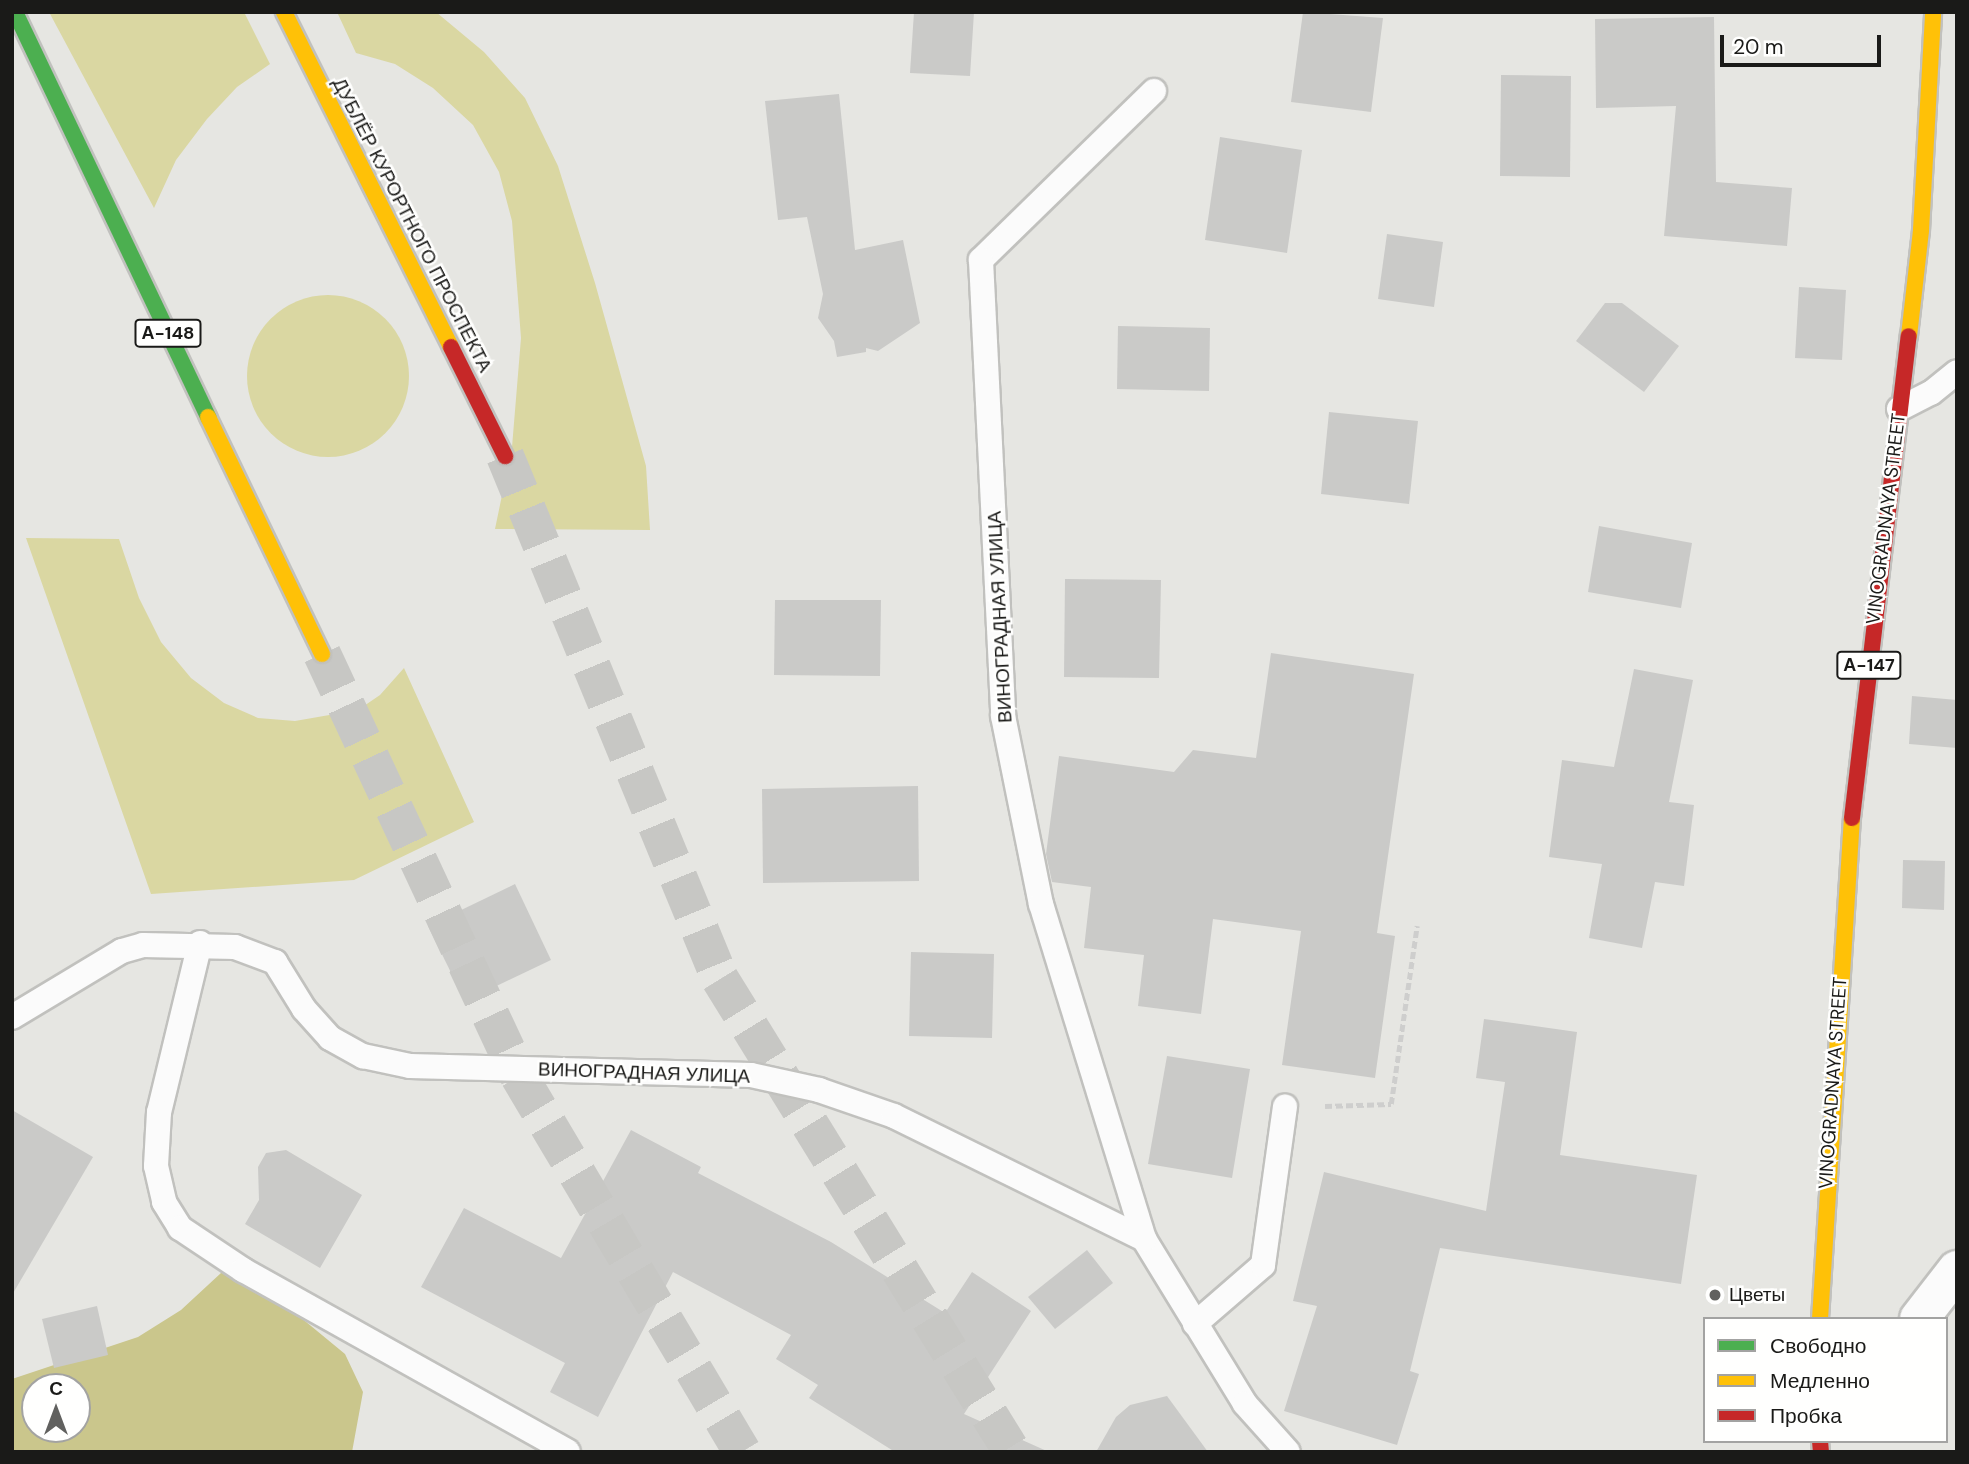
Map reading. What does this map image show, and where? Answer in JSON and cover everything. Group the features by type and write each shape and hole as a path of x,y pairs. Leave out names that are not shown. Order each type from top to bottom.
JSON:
{"main road":[{"name":"А-148","path":"15,12 322,654"},
{"name":"ДУБЛЁР КУРОРТНОГО ПРОСПЕКТА","path":"284,12 505,456"},
{"name":"VINOGRADNAYA STREET","path":"1820,1317 1851,828 1921,230 1933,12"}],"street":[{"path":"1921,1317 1957,1270"}],"lane":[{"path":"1940,12 1957,28"},
{"name":"ВИНОГРАДНАЯ УЛИЦА","path":"1154,91 981,260 1003,716 1041,905 1144,1239 1245,1404 1288,1452"},
{"path":"1899,409 1931,393 1957,372"},
{"path":"200,943 159,1112 156,1166 164,1202 180,1228 243,1270 568,1452"},
{"name":"ВИНОГРАДНАЯ УЛИЦА","path":"12,1017 122,951 142,945 200,943 256,952 275,962 304,1009 330,1038 363,1056 410,1066 751,1075 819,1090 894,1116 1144,1239"},
{"path":"1195,1324 1263,1265 1285,1107"}],"path":[{"path":"1285,1107 1391,1104 1417,926"}],"shaded area":[{"path":"49,12 244,12 270,64 237,87 207,119 176,160 154,208"},
{"path":"337,12 436,12 484,52 525,98 558,166 595,283 646,466 650,530 495,529 512,447 521,338 512,221 499,172 473,125 433,88 395,64 356,53"},
{"path":"328,295 359,301 386,318 403,345 409,376 403,407 386,434 359,451 328,457 297,451 270,434 253,407 247,376 253,345 270,318 297,301"},
{"path":"26,538 119,539 139,598 161,642 191,678 224,703 258,718 295,721 358,710 380,695 404,668 474,822 354,880 151,894"},
{"path":"243,1270 345,1354 363,1392 352,1452 12,1452 12,1379 21,1376 21,1443 91,1443 91,1373 30,1373 138,1337 181,1310 221,1273"}],"building":[{"path":"914,12 974,12 970,76 910,73"},
{"path":"1303,12 1383,18 1371,112 1291,102"},
{"path":"1714,17 1716,182 1792,188 1787,246 1664,236 1676,106 1596,108 1595,19"},
{"path":"1501,75 1571,76 1570,177 1500,176"},
{"path":"839,94 855,250 903,240 920,323 878,351 866,348 866,352 837,357 834,341 818,318 823,294 807,217 778,220 765,101"},
{"path":"1220,137 1302,150 1287,253 1205,240"},
{"path":"1387,234 1443,242 1434,307 1378,299"},
{"path":"1799,287 1846,290 1842,360 1795,358"},
{"path":"1605,303 1622,303 1679,346 1644,392 1576,341"},
{"path":"1118,326 1210,328 1209,391 1117,389"},
{"path":"1329,412 1418,421 1409,504 1321,494"},
{"path":"1599,526 1692,543 1681,608 1588,592"},
{"path":"1065,579 1161,580 1159,678 1064,677"},
{"path":"775,600 881,600 880,676 774,675"},
{"path":"1271,653 1414,674 1377,933 1395,936 1375,1078 1282,1065 1301,931 1213,919 1201,1014 1138,1006 1144,955 1084,948 1091,887 1052,882 1046,854 1059,756 1174,772 1193,750 1256,758"},
{"path":"1634,669 1693,680 1669,802 1694,805 1684,886 1655,882 1642,948 1589,938 1602,864 1549,857 1562,760 1614,767"},
{"path":"1912,696 1957,700 1957,748 1909,744"},
{"path":"918,786 919,881 763,883 762,789"},
{"path":"1903,860 1945,861 1944,910 1902,908"},
{"path":"515,884 551,960 465,1001 428,926"},
{"path":"911,952 994,954 992,1038 909,1036"},
{"path":"1484,1019 1577,1032 1560,1155 1697,1175 1681,1284 1440,1248 1410,1371 1419,1374 1397,1445 1284,1411 1317,1306 1293,1301 1324,1172 1486,1211 1505,1082 1476,1078"},
{"path":"1167,1056 1250,1069 1232,1178 1148,1164"},
{"path":"12,1110 93,1157 12,1295"},
{"path":"631,1130 701,1167 698,1173 831,1242 945,1313 972,1272 1031,1311 964,1414 1049,1452 895,1452 809,1398 818,1385 776,1359 791,1335 673,1272 598,1417 550,1392 565,1363 421,1287 464,1208 561,1258"},
{"path":"286,1150 362,1195 320,1268 245,1224 259,1200 258,1167 266,1153"},
{"path":"1087,1250 1113,1283 1055,1329 1028,1297"},
{"path":"97,1306 108,1355 54,1368 42,1319"},
{"path":"1167,1396 1208,1452 1096,1452 1116,1417 1130,1405"}],"tunnel":[{"path":"505,456 720,979 1012,1452"},
{"path":"322,654 519,1076 742,1452"}],"traffic: fast":[{"path":"15,12 208,417"}],"traffic: slow":[{"path":"284,12 451,347"},
{"path":"1909,336 1921,230 1933,12"},
{"path":"208,417 322,654"},
{"path":"1820,1317 1852,818"}],"traffic: jam":[{"path":"1852,818 1909,336"},
{"path":"451,347 505,456"},
{"path":"1820,1443 1821,1452"}],"place":[{"name":"Цветы","path":"1715,1295"}]}
